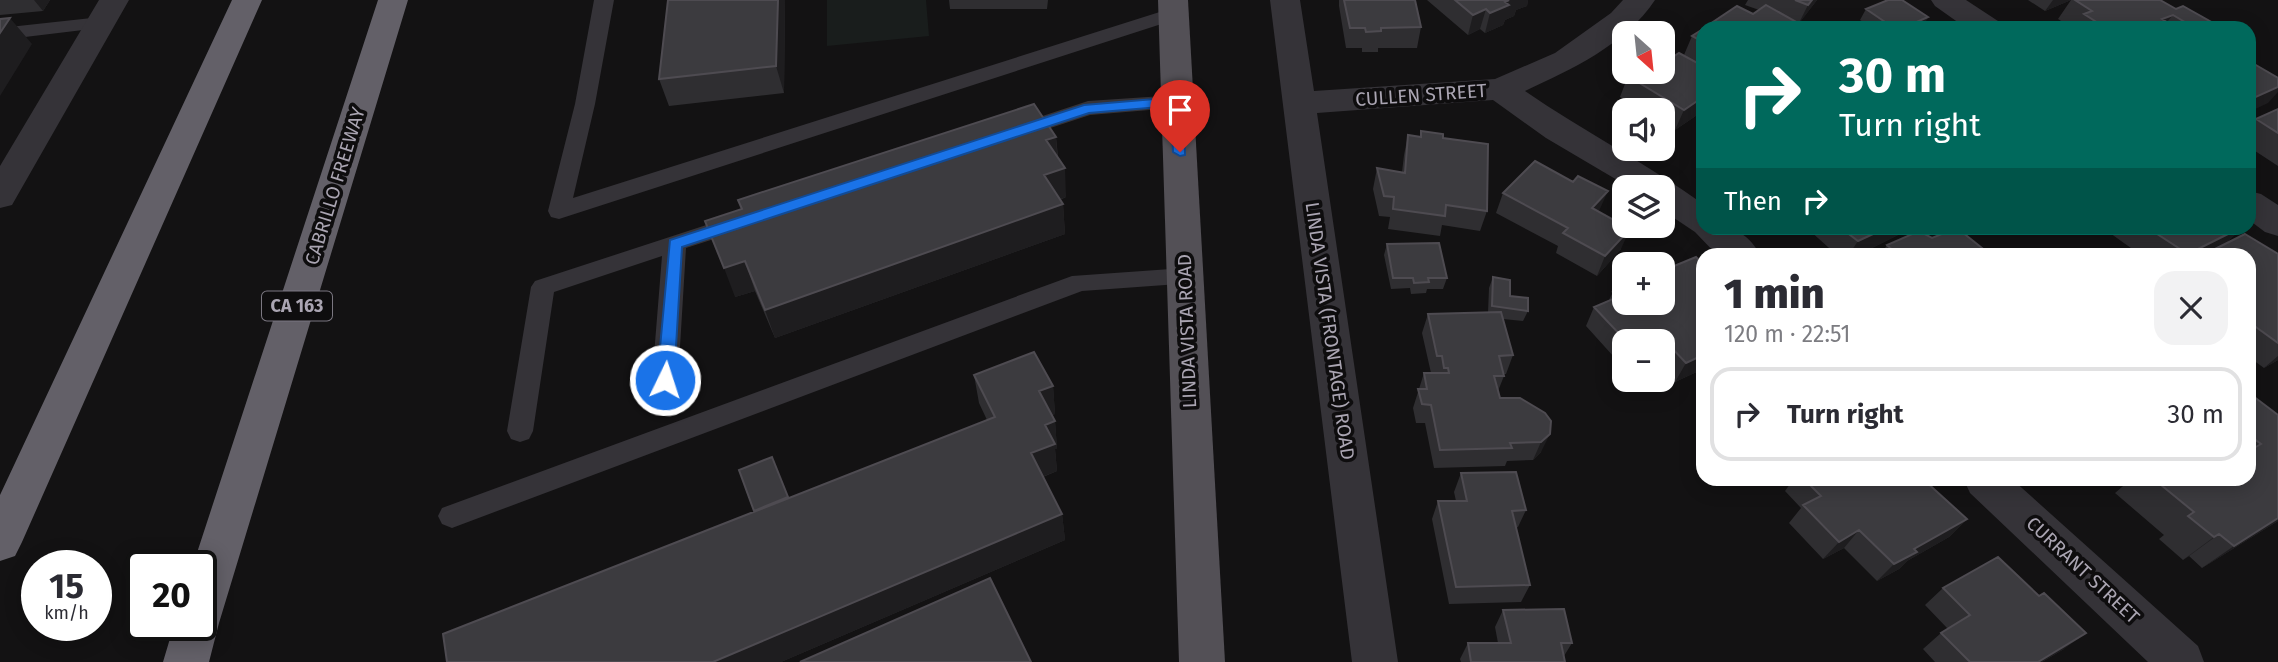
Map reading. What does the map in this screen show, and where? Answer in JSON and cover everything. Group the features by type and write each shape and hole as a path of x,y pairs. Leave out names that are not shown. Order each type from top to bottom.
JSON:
{"highway":[{"path":"0,541 247,0"},
{"name":"CABRILLO FREEWAY","path":"217,561 393,0"},
{"path":"186,662 192,641"}],"main road":[{"name":"LINDA VISTA ROAD","path":"1173,7 1202,662"}],"street":[{"name":"LINDA VISTA (FRONTAGE) ROAD","path":"1285,0 1375,662"},
{"name":"CULLEN STREET","path":"1300,103 1500,89 1566,60 1622,20 1640,0"},
{"path":"1945,0 1976,21"},
{"path":"0,196 108,12"},
{"path":"1500,89 1558,130 1635,175"},
{"path":"1675,202 1696,217"},
{"path":"2256,208 2278,223"},
{"path":"1718,235 1734,248"},
{"name":"CURRANT STREET","path":"1991,486 2180,662"}],"lane":[{"path":"604,0 585,104 559,211 1173,7"},
{"path":"0,34 108,12"},
{"path":"998,138 1088,108 1178,102"},
{"path":"520,431 543,287 765,214"},
{"path":"665,380 675,244"},
{"path":"452,516 1080,282 1185,276"}],"shaded area":[{"path":"827,0 926,0 929,36 827,46"}],"building":[{"path":"668,0 778,0 776,66 659,79"},
{"path":"1344,0 1415,0 1421,27 1381,28 1381,31 1366,32 1365,28 1350,28"},
{"path":"1455,0 1509,0 1505,2 1509,5 1490,13 1486,9 1473,15"},
{"path":"1795,0 1812,0 1808,5"},
{"path":"1888,0 1902,0 1928,17 1919,21 1884,21 1866,9"},
{"path":"2075,0 2160,0 2176,9 2183,6 2209,21 2183,21 2173,15 2162,19 2165,21 2095,21 2084,14 2092,11"},
{"path":"1766,5 1795,21 1714,21 1737,6 1753,14"},
{"path":"10,18 0,33 0,19"},
{"path":"1679,53 1696,62 1696,102 1684,110 1675,105 1675,98 1664,98 1641,84 1675,84 1675,56"},
{"path":"2256,65 2278,78 2278,87 2256,97"},
{"path":"1034,104 1056,137 1046,140 1065,168 1044,175 1063,204 765,310 745,261 724,268 705,221 742,209 738,200"},
{"path":"2278,109 2278,133 2256,119"},
{"path":"1421,131 1443,134 1443,138 1488,144 1487,211 1446,205 1445,216 1393,209 1394,197 1384,196 1377,168 1405,173 1408,135 1421,137"},
{"path":"1535,161 1573,182 1578,176 1608,191 1592,208 1612,219 1612,238 1622,238 1605,256 1563,233 1568,228 1503,193"},
{"path":"1850,235 1871,235 1858,241"},
{"path":"1910,235 1926,235 1932,238 1940,235 1966,235 1982,248 1890,248 1887,245"},
{"path":"2159,235 2226,235 2200,248 2179,248"},
{"path":"2247,235 2278,254 2278,343 2256,327 2256,248 2217,248"},
{"path":"1439,243 1447,278 1428,278 1429,282 1414,283 1413,278 1393,278 1387,244"},
{"path":"1696,257 1696,358 1686,363 1675,351 1675,329 1615,329 1594,307 1612,300 1612,315 1675,315 1675,266"},
{"path":"1493,277 1510,280 1510,296 1528,298 1528,311 1492,306"},
{"path":"1501,312 1513,355 1499,356 1504,376 1494,376 1500,398 1520,398 1545,413 1551,421 1550,434 1541,442 1510,443 1512,448 1440,450 1431,405 1422,404 1418,389 1427,389 1424,373 1449,373 1448,368 1444,368 1442,356 1437,356 1428,314"},
{"path":"1034,352 1053,386 1039,391 1055,421 1045,425 1055,444 1031,453 1062,514 713,662 447,662 443,634 995,417 974,375"},
{"path":"2256,398 2278,415 2278,518 2234,546 2219,534 2214,537 2188,516 2194,512 2162,486 2256,486 2256,447 2261,444 2256,440"},
{"path":"772,457 788,497 754,511 739,470"},
{"path":"1516,472 1526,510 1512,511 1530,585 1456,587 1438,501 1467,501 1461,473"},
{"path":"1811,486 1931,486 1967,519 1914,549 1917,552 1894,564 1859,530 1839,542 1803,505 1821,496"},
{"path":"1998,557 2039,596 2044,593 2086,633 2038,662 1970,662 1941,633 1970,615 1943,588"},
{"path":"990,578 1031,662 800,662"},
{"path":"1564,609 1572,643 1561,643 1565,662 1471,662 1468,643 1511,643 1503,610"}],"route":[{"path":"665,380 675,244 1088,108 1178,102 1180,152"}]}
